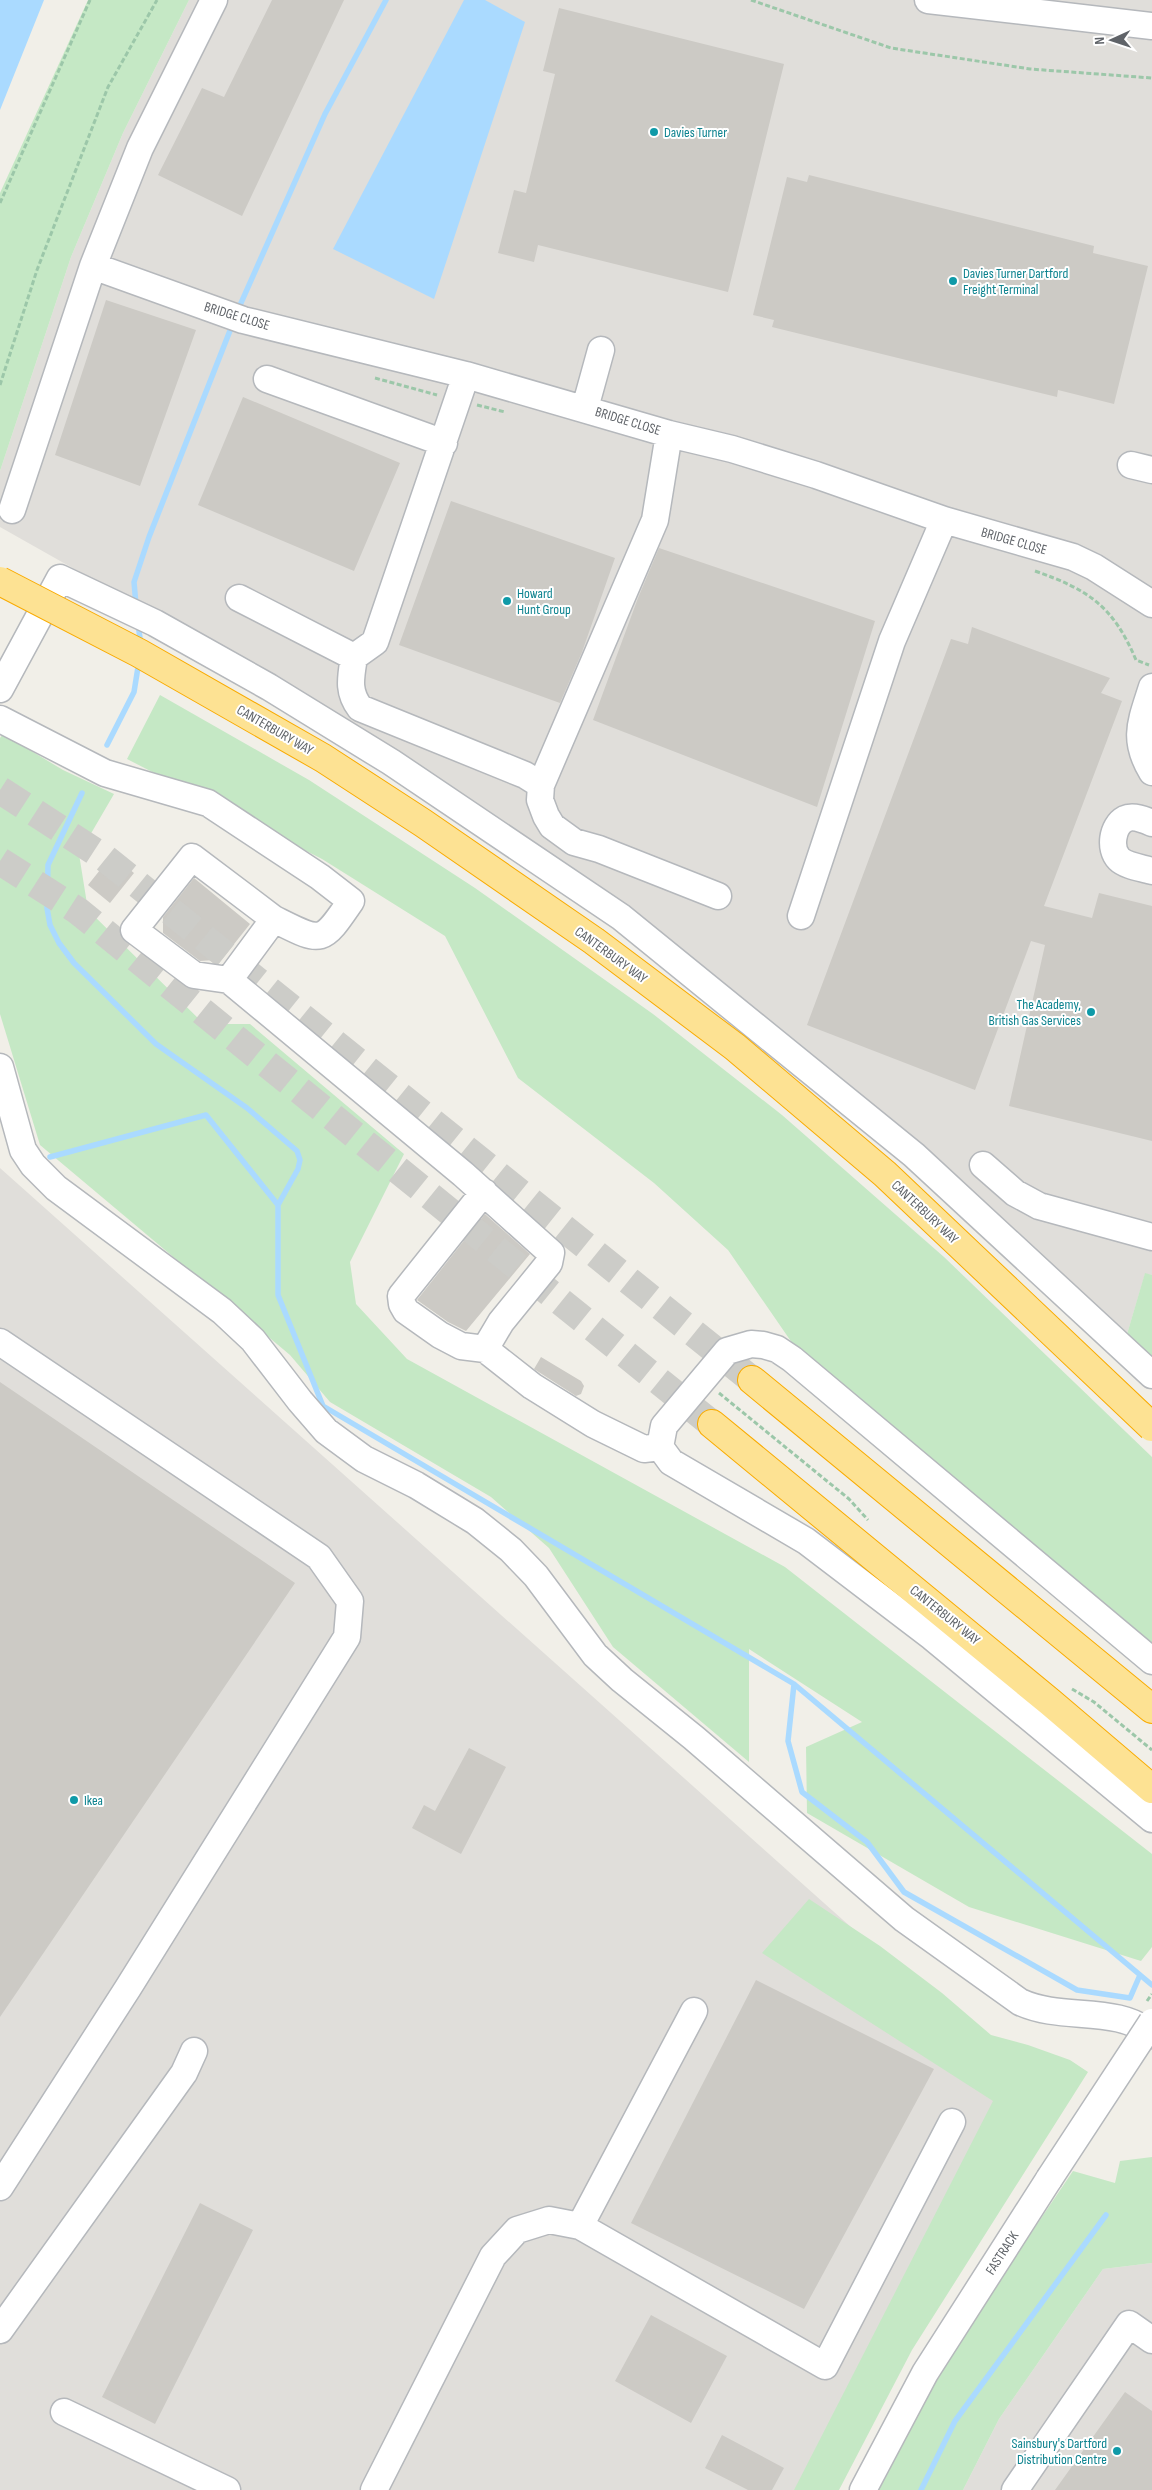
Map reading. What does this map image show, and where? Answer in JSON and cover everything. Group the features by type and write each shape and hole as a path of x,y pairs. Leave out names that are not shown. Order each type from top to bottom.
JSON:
{"highway":[{"name":"CANTERBURY WAY","path":"0,581 139,653 323,758 423,823 594,942 735,1047 886,1174 1152,1427"},
{"path":"752,1380 1152,1709"},
{"name":"CANTERBURY WAY","path":"712,1424 1050,1702 1152,1789"}],"street":[{"path":"12,510 93,266 140,148 214,0"},
{"path":"934,0 1152,26"},
{"name":"BRIDGE CLOSE","path":"93,266 233,317 466,375 585,408 669,434 742,452 944,520 1073,557 1094,567 1152,604"},
{"path":"585,408 601,350"},
{"path":"466,375 376,642 354,657 351,680 352,697 360,708 525,775 541,785"},
{"path":"267,379 444,443"},
{"path":"669,434 655,520 541,785 540,800 552,826 574,842 599,849 718,896"},
{"path":"801,916 892,641 944,520"},
{"path":"0,689 60,578 155,623 268,687 391,762 621,917 914,1155 1152,1375"},
{"path":"239,598 354,657"},
{"path":"1152,687 1139,730 1142,755 1152,772"},
{"path":"0,719 105,773 208,802 320,877 351,901 331,930 323,936 313,938 274,919 192,857 134,930 194,975 229,980 484,1192 551,1253 549,1263 501,1322 485,1349"},
{"path":"1152,823 1133,817 1125,819 1117,827 1112,843 1112,851 1121,861 1152,871"},
{"path":"229,980 274,919"},
{"path":"0,1067 23,1150 33,1165 56,1188 222,1311 253,1340 300,1402 326,1431 364,1459 416,1485 475,1521 511,1550 536,1576 595,1656 841,1862 904,1919 1027,2005 1047,2012 1118,2017 1143,2027 1152,2035"},
{"path":"984,1165 1015,1193 1039,1206 1152,1237"},
{"path":"484,1192 401,1296 402,1304 406,1311 440,1335 461,1346 485,1349 532,1386 593,1424 644,1449 660,1446"},
{"path":"0,1342 319,1557 350,1602 347,1637 128,1988 0,2187"},
{"path":"1152,1661 792,1359 777,1349 751,1344 727,1350 664,1426 660,1446 671,1462 806,1541 932,1637 1152,1819"},
{"path":"580,2226 694,2011"},
{"name":"FASTRACK","path":"863,2490 925,2373 1152,2022"},
{"path":"0,2330 184,2073 194,2051"},
{"path":"374,2490 493,2256 517,2230 549,2220 580,2226 825,2366 952,2122"},
{"path":"1015,2490 1129,2324 1152,2340"},
{"path":"64,2412 227,2490"}],"path":[{"path":"0,203 90,0"},
{"path":"0,385 37,270 108,87 158,0"},
{"path":"752,0 891,48 1030,69 1152,78"},
{"path":"375,378 515,414"},
{"path":"1026,568 1071,585 1095,600 1114,618 1136,660 1152,666"},
{"path":"702,1380 849,1500 874,1527"},
{"path":"1064,1684 1094,1702 1152,1750"}],"shaded area":[{"path":"189,0 1152,0 1152,1275 1145,1274 1125,1341 735,995 170,623 0,527 0,471 71,257 123,133"},
{"path":"0,1168 1027,2084 796,2490 0,2490"},
{"path":"1152,2263 1152,2490 963,2490 999,2419 1103,2269"}],"green space":[{"path":"88,0 189,0 123,133 71,257 0,471 0,193"},
{"path":"160,695 309,780 475,888 653,1014 782,1115 944,1257 1152,1457 1152,1661 819,1382 728,1250 654,1183 518,1078 445,936 322,859 127,759"},
{"path":"3,734 63,770 114,794 79,854 88,910 204,1024 250,1024 404,1154 350,1262 356,1304 407,1359 785,1567 1152,1854 1152,1947 1141,1961 969,1907 807,1813 806,1747 862,1722 749,1649 749,1762 613,1647 549,1548 491,1497 330,1402 290,1355 40,1145 0,1014 0,738"},
{"path":"1145,1273 1152,1275 1152,1365 1125,1341"},
{"path":"809,1899 880,1946 942,1993 991,2035 1028,2045 1070,2060 1088,2072 912,2350 839,2490 794,2490 993,2101 762,1953"},
{"path":"1152,2157 1152,2263 1103,2269 999,2419 963,2490 878,2490 922,2404 966,2329 1073,2171 1115,2183 1120,2161"}],"water":[{"path":"0,0 44,0 0,110"},
{"path":"464,0 485,0 525,22 434,299 333,249"}],"building":[{"path":"272,0 344,0 242,216 158,175 202,88 224,97"},
{"name":"Davies Turner","path":"559,8 784,64 728,292 538,245 534,262 498,253 514,190 526,193 555,74 543,71"},
{"name":"Davies Turner Dartford Freight Terminal","path":"809,175 1094,246 1093,253 1148,266 1114,404 1058,390 1057,397 772,327 774,320 753,315 787,177 807,182"},
{"path":"106,300 196,330 140,486 55,455"},
{"path":"243,397 400,463 354,571 198,505"},
{"name":"Howard Hunt Group","path":"451,501 615,558 582,652 560,703 399,645"},
{"path":"659,548 875,621 817,807 593,720 638,598"},
{"path":"972,627 1110,678 1101,693 1122,701 1044,906 1092,918 1099,893 1152,906 1152,1141 1009,1106 1045,945 1031,941 975,1090 807,1025 951,639 968,644"},
{"path":"112,855 134,873 110,903 88,885"},
{"path":"194,878 250,924 219,963 214,960 200,961 163,933 163,917"},
{"path":"485,1214 530,1254 466,1331 448,1322 417,1300"},
{"path":"541,1357 581,1381 584,1386 581,1394 576,1396 534,1369"},
{"name":"Ikea","path":"0,1382 295,1583 0,2017"},
{"path":"469,1748 506,1767 461,1854 412,1828 424,1805 435,1811"},
{"path":"756,1980 934,2069 804,2309 631,2223"},
{"path":"200,2203 253,2230 155,2424 102,2397"},
{"path":"651,2315 727,2356 691,2423 615,2381"},
{"name":"Sainsbury's Dartford Distribution Centre","path":"1125,2392 1152,2411 1152,2490 1055,2490"},
{"path":"722,2435 784,2468 772,2490 748,2490 705,2468"}],"waterway":[{"path":"237,312 325,114 386,0"},
{"path":"136,605 134,582 149,537 233,323"},
{"path":"138,624 141,645"},
{"path":"107,745 134,692 139,661"},
{"path":"82,793 48,865 47,908 50,925 59,943 74,963 156,1044 247,1108 297,1151 300,1160 298,1169 278,1205 278,1295 323,1406 794,1684 1152,1985"},
{"path":"50,1157 206,1115 278,1205"},
{"path":"794,1684 788,1741 802,1792 867,1842 904,1892 1077,1990 1130,1998 1140,1975"},
{"path":"921,2490 955,2421 1106,2215"}],"tunnel":[{"path":"0,790 105,858 752,1380"},
{"path":"0,861 78,911 712,1424"}],"place":[{"name":"Davies Turner","path":"654,132"},
{"name":"Davies Turner Dartford Freight Terminal","path":"953,281"},
{"name":"Howard Hunt Group","path":"507,601"},
{"name":"The Academy, British Gas Services","path":"1091,1012"},
{"name":"Ikea","path":"74,1800"},
{"name":"Sainsbury's Dartford Distribution Centre","path":"1117,2451"}]}
